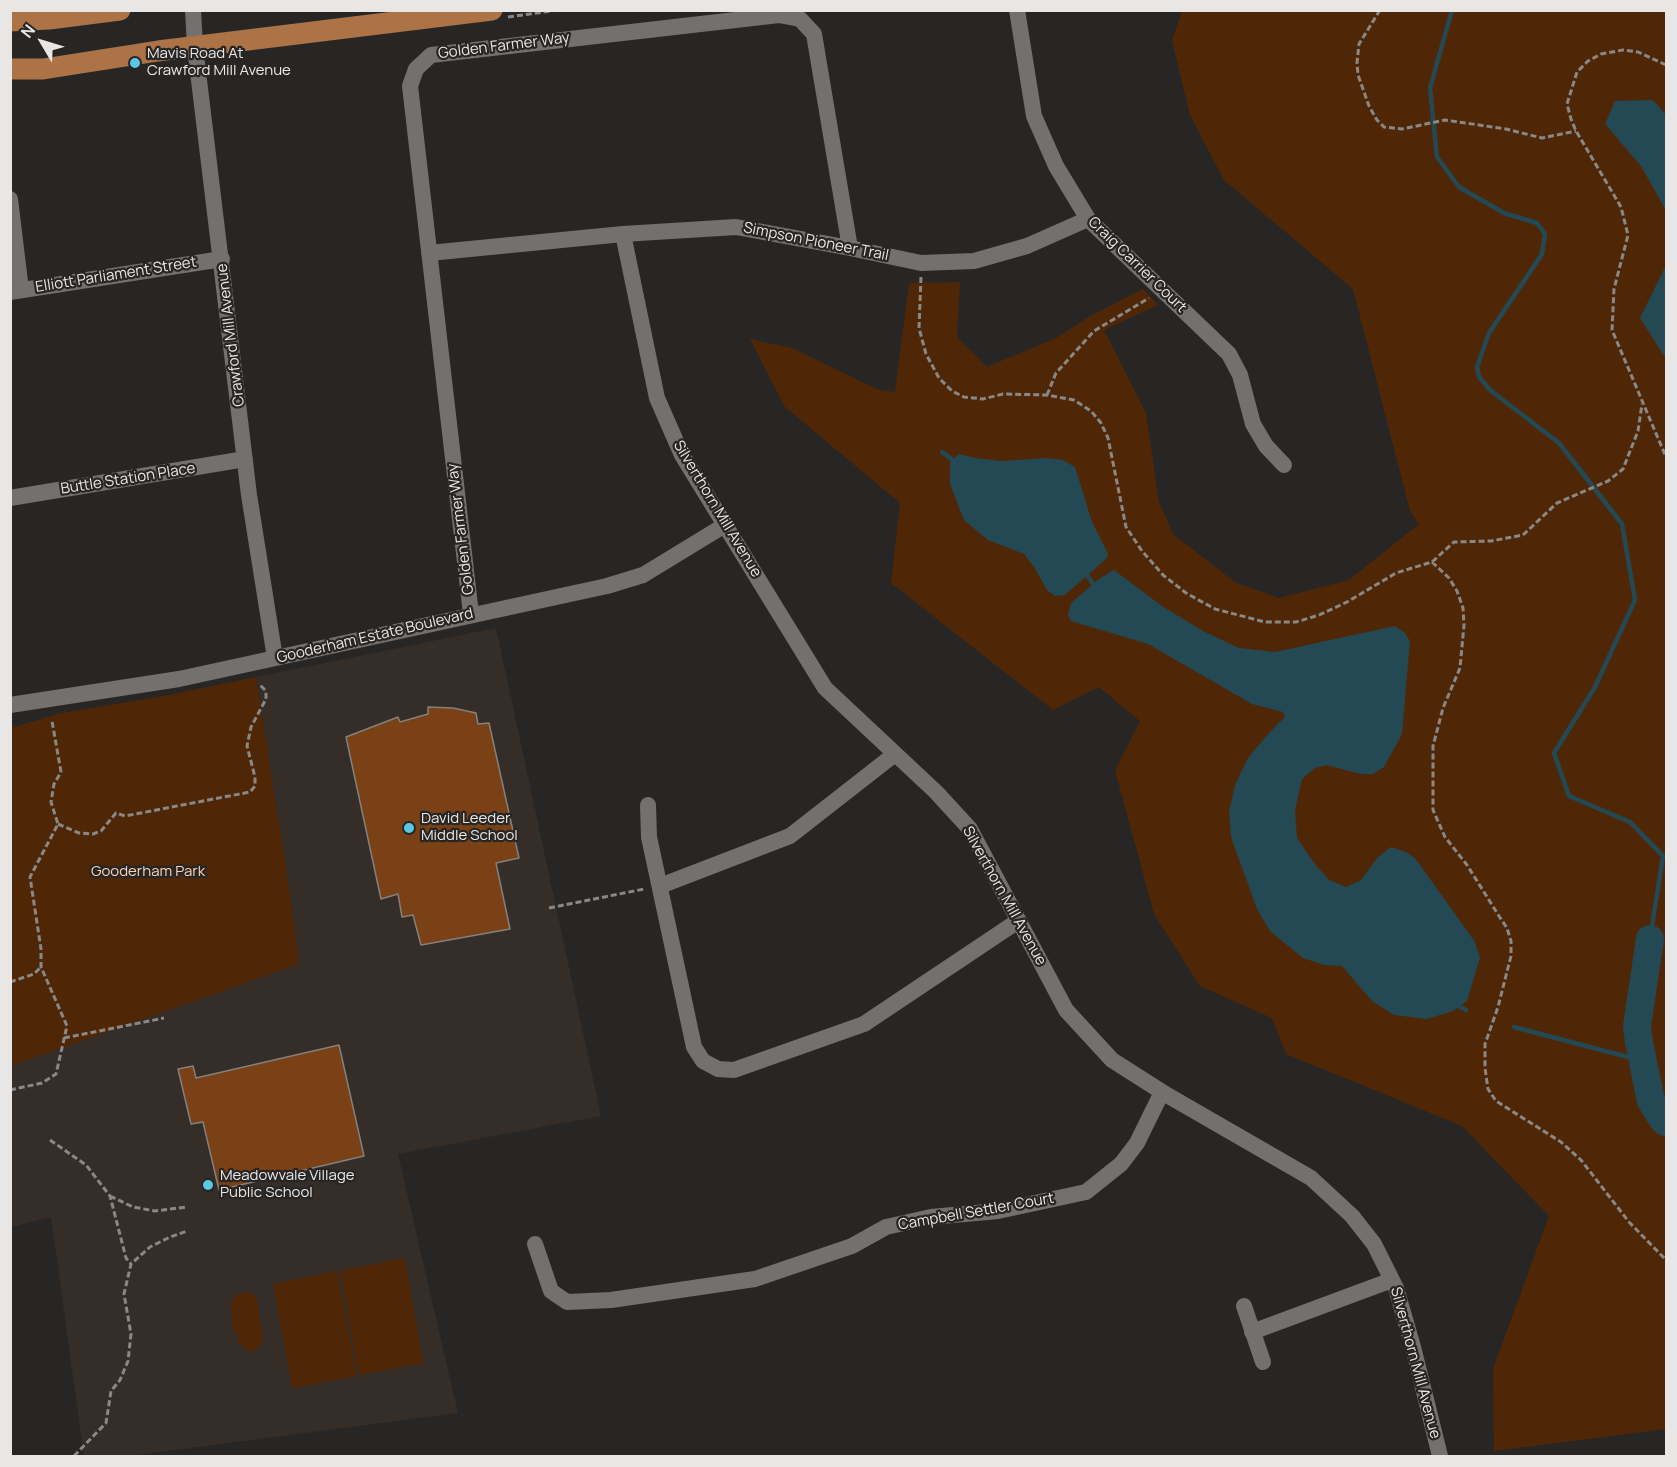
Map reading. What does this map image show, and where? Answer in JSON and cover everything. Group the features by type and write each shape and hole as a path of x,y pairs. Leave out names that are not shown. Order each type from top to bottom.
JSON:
{"main road":[{"path":"10,21 49,19 120,10"},
{"path":"10,69 42,69 158,51 492,10"}],"street":[{"name":"Crawford Mill Avenue","path":"193,10 195,47 257,555 275,658"},
{"name":"Craig Carrier Court","path":"1017,10 1034,116 1056,165 1088,219 1228,354 1240,375 1252,424 1266,447 1284,465"},
{"name":"Golden Farmer Way","path":"471,614 410,86 416,69 431,55 779,15 800,19 814,34 850,248"},
{"path":"10,199 16,291"},
{"name":"Simpson Pioneer Trail","path":"429,253 623,234 736,227 921,263 974,261 1027,246 1088,219"},
{"name":"Silverthorn Mill Avenue","path":"623,234 657,398 682,455 825,688 936,792 970,830 1066,1010 1112,1060 1318,1184 1352,1216 1374,1244 1392,1280 1413,1347 1440,1456"},
{"name":"Elliott Parliament Street","path":"16,291 222,259"},
{"name":"Buttle Station Place","path":"10,498 245,459"},
{"name":"Gooderham Estate Boulevard","path":"10,705 146,686 607,586 643,574 725,525"},
{"path":"660,886 790,836 895,754"},
{"path":"648,805 649,837 694,1047 703,1062 718,1069 734,1070 864,1024 1018,921"},
{"name":"Campbell Settler Court","path":"535,1244 550,1291 567,1302 610,1300 755,1279 852,1246 886,1227 931,1217 998,1211 1086,1192 1127,1157 1137,1143 1162,1092"},
{"path":"1252,1332 1392,1280"},
{"path":"1244,1306 1263,1362"}],"path":[{"path":"1380,10 1359,44 1357,63 1369,106 1384,127 1402,129 1445,120 1506,129 1542,138 1576,131"},
{"path":"1666,65 1638,52 1623,50 1602,54 1588,61 1577,72 1567,104 1576,131 1621,207 1628,235 1614,289 1612,330 1666,457"},
{"path":"921,263 919,328 926,354 939,378 952,391 964,397 983,399 1003,394 1047,395 1074,400 1090,411 1101,423 1108,438 1126,527 1142,551 1163,575 1186,593 1215,609 1265,622 1296,622 1319,615 1347,602 1396,573 1432,562 1454,542 1491,541 1523,535 1557,502 1608,482 1623,470 1638,431 1642,404"},
{"path":"1047,395 1056,373 1094,331 1162,291"},
{"path":"1432,562 1449,578 1457,591 1463,608 1464,625 1460,668 1443,708 1433,746 1433,810 1445,837 1467,865 1507,928 1511,940 1511,956 1485,1044 1488,1089 1496,1101 1561,1142 1581,1160 1629,1222 1666,1260"},
{"path":"58,824 78,833 93,834 101,831 116,813 125,816 250,792 255,786 255,777 247,746 251,727 266,699 266,691 259,684"},
{"path":"10,1090 42,1083 56,1074 67,1026 41,967 41,949 30,877 58,824 51,802 54,784 61,772 52,721"},
{"path":"549,908 660,886"},
{"path":"10,982 34,974 41,967"},
{"path":"64,1038 164,1018"},
{"path":"50,1140 86,1165 110,1196 126,1258 131,1264"},
{"path":"110,1196 133,1207 155,1211 186,1207"},
{"path":"74,1456 106,1423 111,1390 120,1380 128,1361 132,1334 124,1294 131,1264 150,1247 187,1231"}],"shaded area":[{"path":"496,628 601,1116 398,1154 458,1413 129,1456 84,1456 51,1217 11,1227 10,1066 299,964 256,677"}],"green space":[{"path":"1182,11 1666,11 1666,1429 1494,1451 1493,1369 1549,1216 1462,1126 1286,1054 1272,1018 1200,986 1154,914 1115,770 1140,721 1099,687 1053,710 891,583 900,503 785,407 750,339 792,348 879,390 895,392 909,283 960,282 957,337 987,367 1056,338 1092,315 1143,289 1158,305 1104,330 1146,413 1159,502 1173,534 1236,583 1279,598 1349,580 1419,524 1410,511 1353,289 1224,180 1190,115 1172,40"},
{"name":"Gooderham Park","path":"256,677 299,964 11,1066 11,728 57,714 164,696"},
{"path":"404,1258 424,1363 359,1375 340,1271"},
{"path":"337,1271 357,1376 292,1388 273,1284"},
{"path":"249,1292 257,1298 263,1339 258,1350 248,1351 238,1342 237,1333 233,1330 231,1305 235,1295"}],"water":[{"path":"1653,100 1666,115 1666,215 1664,207 1641,166 1605,124 1615,101"},
{"path":"1666,265 1666,359 1640,318"},
{"path":"959,454 1001,461 1047,458 1063,460 1075,467 1092,522 1108,554 1107,558 1065,595 1055,596 1047,590 1024,554 988,540 964,520 950,484 950,462"},
{"path":"1114,570 1162,606 1203,631 1239,648 1275,652 1395,626 1404,632 1410,641 1402,734 1384,767 1373,774 1361,774 1326,765 1315,768 1302,779 1295,810 1297,838 1329,880 1346,887 1361,880 1378,857 1391,847 1415,858 1475,942 1480,958 1467,1001 1453,1011 1427,1019 1394,1015 1372,1001 1342,966 1324,965 1303,958 1270,931 1257,909 1231,837 1229,812 1235,785 1248,758 1285,717 1283,712 1252,704 1148,644 1071,621 1068,615 1071,603 1099,579"}],"building":[{"path":"428,707 453,708 476,713 478,724 489,723 519,858 496,863 510,929 421,945 413,915 402,917 398,894 381,899 346,737 398,717 400,722 428,714"},
{"path":"339,1045 364,1156 219,1190 203,1122 191,1124 178,1069 193,1066 196,1078"}],"waterway":[{"path":"1452,10 1430,88 1437,157 1459,187 1504,213 1537,223 1545,234 1542,254 1489,333 1477,367 1479,377 1490,390 1559,443 1622,524 1635,600 1595,687 1554,753 1569,796 1630,822 1663,856 1650,939"},
{"path":"942,452 957,463"},
{"path":"1084,571 1096,588"},
{"path":"1650,939 1637,1026 1651,1101 1666,1122"},
{"path":"1454,1004 1466,1010"},
{"path":"1514,1027 1643,1061"}],"place":[{"name":"Mavis Road At Crawford Mill Avenue","path":"135,63"},
{"name":"David Leeder Middle School","path":"409,828"},
{"name":"Meadowvale Village Public School","path":"208,1185"}]}
